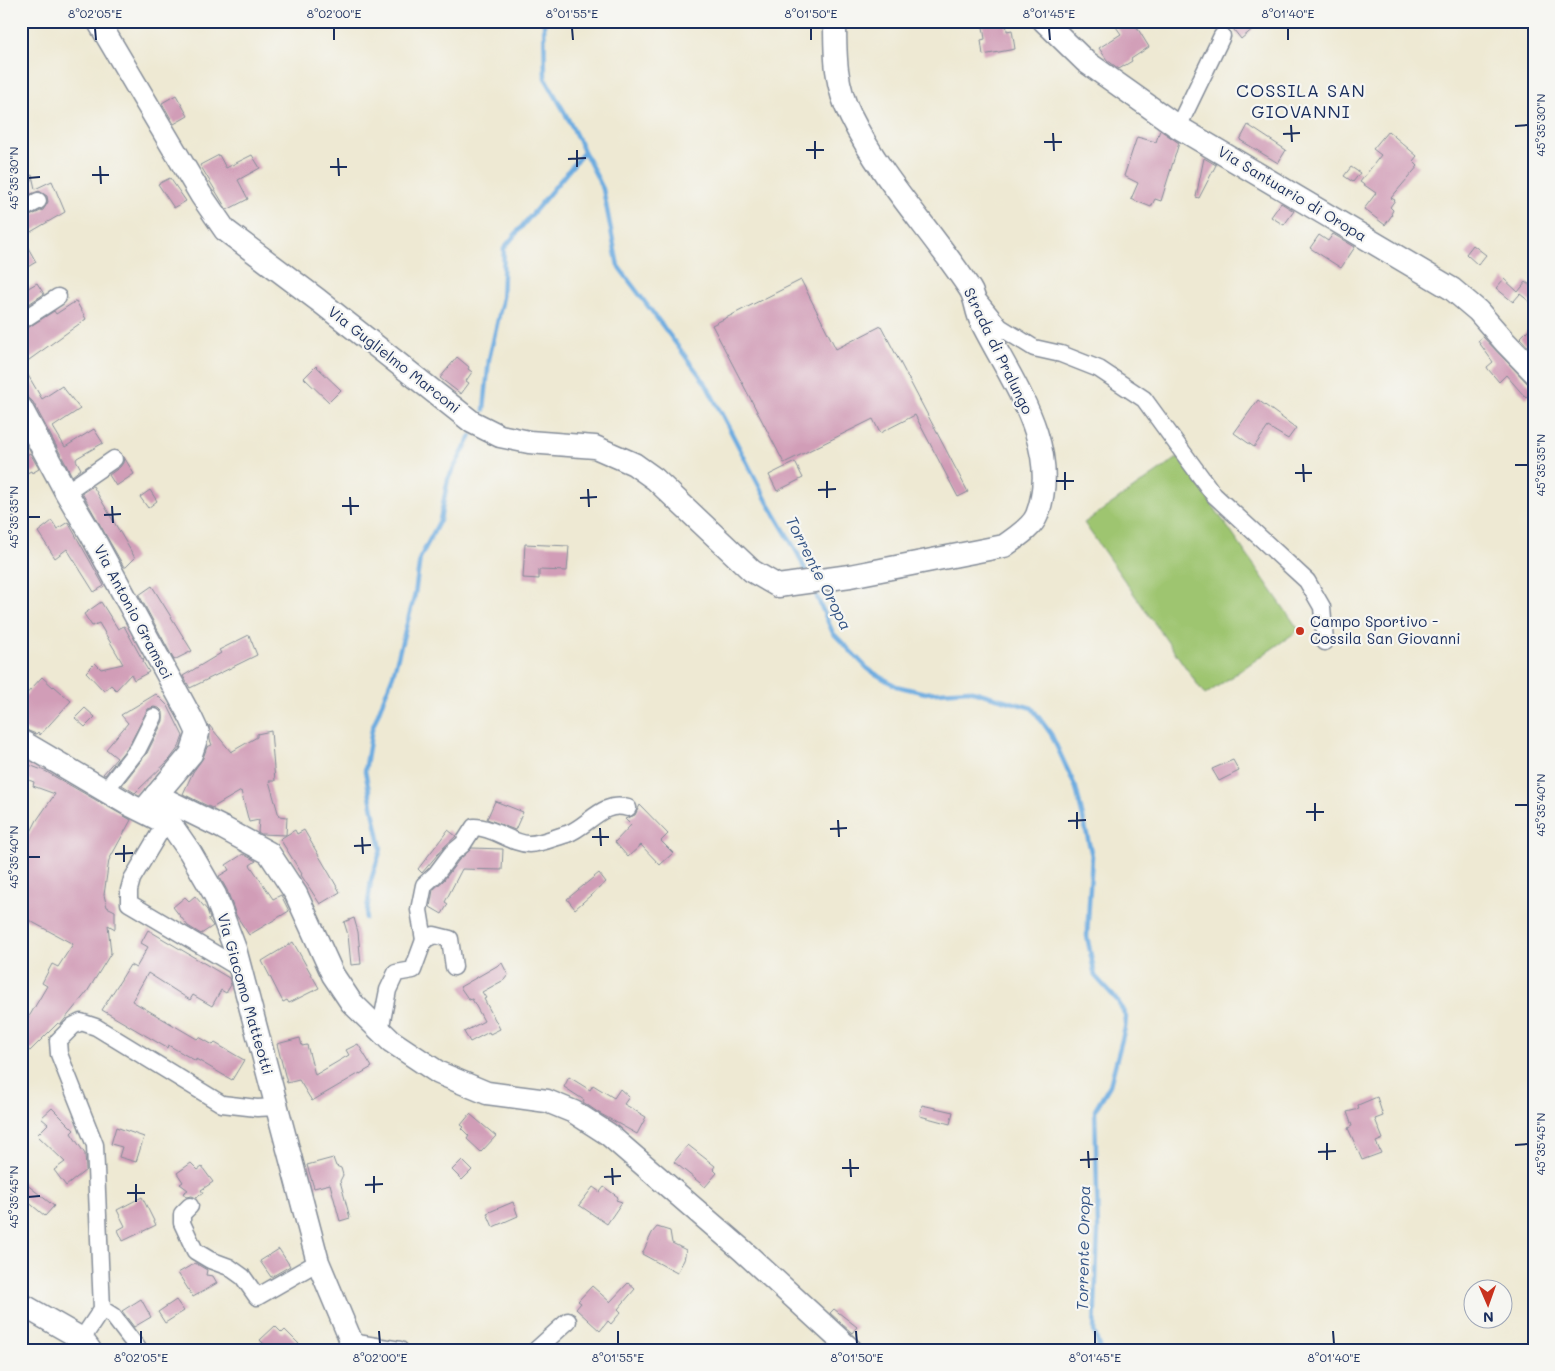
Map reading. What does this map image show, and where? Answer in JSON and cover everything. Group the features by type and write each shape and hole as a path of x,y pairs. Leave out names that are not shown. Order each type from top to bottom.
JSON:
{"street":[{"name":"Via Guglielmo Marconi","path":"98,21 201,195 225,230 318,300 472,422 500,436 529,442 595,447 634,464 655,479 752,571 778,586"},
{"name":"Strada di Pralungo","path":"778,586 850,576 1004,546 1022,533 1036,516 1045,477 1035,427 1017,388 980,319 971,291 873,156 850,116 837,77 835,21"},
{"name":"Via Santuario di Oropa","path":"1044,21 1084,61 1178,127 1452,290 1478,311 1534,372"},
{"path":"1178,127 1222,36"},
{"path":"21,210 38,201"},
{"path":"971,291 1000,328 1034,348 1061,354 1099,368 1144,398 1214,495 1307,581 1322,607 1325,642"},
{"path":"21,321 58,297"},
{"name":"Via Antonio Gramsci","path":"21,408 198,733 192,754 150,803"},
{"path":"66,492 114,459"},
{"path":"105,791 138,749 154,717"},
{"name":"Via Giacomo Matteotti","path":"21,741 128,804 150,803 166,822 172,826 190,852 215,895 235,949 318,1262 350,1347"},
{"path":"150,803 222,828 269,853 296,894 333,976 351,1002 391,1041 439,1073 487,1093 547,1101 574,1112 608,1134 742,1250 851,1350"},
{"path":"380,1030 388,990 396,972 413,970 424,940 419,910 424,885 436,874 451,854 463,844 474,827 485,827 506,837 529,844 570,833 611,806 620,805 628,808"},
{"path":"166,822 132,879 128,890 129,903 239,968"},
{"path":"424,940 434,935 450,939 454,967"},
{"path":"21,1304 86,1344 102,1309 94,1145 59,1054 58,1041 73,1026 81,1022 96,1027 222,1104 256,1108 277,1107"},
{"path":"190,1206 182,1214 182,1223 195,1250 210,1260 229,1267 243,1278 258,1297 318,1262"},
{"path":"102,1309 113,1316 139,1350"},
{"path":"536,1350 568,1321"},
{"path":"350,1347 400,1350"}],"green space":[{"path":"1179,457 1299,630 1205,695 1084,523"}],"building":[{"path":"982,21 1006,21 1007,31 1012,30 1015,49 983,55 981,40 985,39"},
{"path":"1112,21 1133,21 1149,47 1119,69 1107,60 1099,48 1121,34"},
{"path":"1227,21 1262,21 1241,39"},
{"path":"176,95 188,116 174,124 162,103"},
{"path":"1248,125 1286,150 1278,163 1240,140"},
{"path":"1160,130 1179,143 1161,201 1155,199 1151,207 1131,199 1138,183 1124,176 1137,137 1156,142"},
{"path":"1388,131 1417,156 1413,161 1418,166 1391,198 1395,200 1390,207 1393,210 1392,215 1385,225 1364,209 1376,193 1360,182 1381,155 1373,149"},
{"path":"219,155 226,168 252,155 260,168 238,180 248,199 227,210 200,165"},
{"path":"1204,158 1216,165 1199,198 1196,197"},
{"path":"1351,167 1360,173 1353,182 1344,176"},
{"path":"32,175 35,189 52,181 65,212 22,237 36,262 21,271 21,220 43,210 48,202 47,196 39,191 21,199 21,180"},
{"path":"170,178 186,201 174,208 158,184"},
{"path":"1281,203 1294,211 1284,225 1271,217"},
{"path":"1333,234 1355,247 1341,268 1310,248 1319,235 1328,241"},
{"path":"1473,245 1486,255 1478,265 1466,254"},
{"path":"1504,279 1518,292 1526,282 1534,288 1534,305 1520,294 1513,302 1496,288"},
{"path":"801,280 836,349 881,326 968,492 958,497 915,415 880,433 873,419 784,463 712,325"},
{"path":"37,283 44,294 21,309 21,292"},
{"path":"76,301 86,319 22,365 42,399 62,386 80,409 53,427 65,447 94,429 103,443 77,458 76,460 81,469 72,476 33,402 21,394 21,331 54,311 56,314"},
{"path":"1534,324 1534,345 1530,349 1520,338"},
{"path":"1483,337 1534,390 1526,398 1506,375 1499,382 1488,369 1487,367 1493,362 1478,341"},
{"path":"457,357 472,372 466,381 469,383 461,394 440,378"},
{"path":"316,366 341,390 329,402 304,378"},
{"path":"1258,400 1296,428 1288,439 1268,427 1254,447 1234,433"},
{"path":"30,453 39,469 21,476 21,459"},
{"path":"124,457 134,474 116,486 109,475 120,467"},
{"path":"795,462 803,478 777,491 769,475"},
{"path":"93,486 135,558 126,567 124,567 82,493"},
{"path":"150,490 157,501 148,508 140,497"},
{"path":"52,521 57,529 68,522 104,586 94,592 67,549 55,558 38,532"},
{"path":"525,544 569,546 567,571 539,570 539,579 523,578"},
{"path":"152,586 192,651 174,660 139,595"},
{"path":"101,602 118,629 124,626 142,659 144,658 143,662 149,672 134,680 131,674 116,690 111,685 104,691 86,672 95,663 101,669 123,664 99,623 92,626 84,614"},
{"path":"249,635 257,655 190,688 183,676 221,653 219,650"},
{"path":"42,677 71,701 40,735 38,732 36,734 21,728 21,700"},
{"path":"156,694 168,706 183,736 179,747 170,759 135,793 122,785 147,753 163,721 163,712 159,708 154,707 148,709 130,744 105,775 103,774 117,758 106,749 128,723 121,715"},
{"path":"85,708 95,717 85,727 75,718"},
{"path":"209,725 231,752 257,737 257,734 271,731 275,781 269,781 279,816 287,817 286,835 261,834 258,832 259,820 249,822 241,791 212,808 183,794 207,747 212,745"},
{"path":"1233,760 1239,771 1219,781 1212,769"},
{"path":"21,762 45,771 131,820 109,860 104,895 107,907 115,911 115,929 108,925 111,953 87,992 61,1024 58,1023 30,1051 21,1046 21,1025 30,1015 47,986 42,983 52,964 58,967 73,944 21,916 21,851 37,820 55,794 33,786 34,782 21,777"},
{"path":"495,801 523,812 515,830 487,819"},
{"path":"640,805 668,834 661,841 673,853 660,865 641,845 628,857 615,842 631,825 625,819 635,815"},
{"path":"295,830 297,834 304,830 340,892 320,904 280,839"},
{"path":"448,830 456,836 422,873 418,869"},
{"path":"472,848 503,849 502,870 462,869 445,902 448,904 442,914 430,907 433,890"},
{"path":"243,854 256,861 250,865 273,899 281,895 289,911 249,935 236,915 227,890 219,876 229,870 226,865"},
{"path":"599,873 606,882 575,909 567,899"},
{"path":"195,896 207,910 210,918 208,919 213,926 201,934 188,926 173,907 185,897 189,901"},
{"path":"354,918 358,932 361,964 351,965 348,935 344,922"},
{"path":"148,930 229,978 231,985 226,993 221,990 212,1006 193,995 190,1000 148,973 132,1001 197,1039 199,1037 213,1045 215,1043 244,1060 232,1080 168,1045 167,1048 102,1010 130,965 136,968 148,947 141,943"},
{"path":"293,942 319,988 289,1003 287,1000 283,1002 262,961"},
{"path":"502,963 508,975 504,980 482,992 500,1029 490,1034 489,1032 470,1042 464,1032 484,1021 472,999 469,1000 460,987"},
{"path":"300,1038 302,1046 307,1045 315,1075 349,1055 346,1050 358,1044 372,1067 312,1101 299,1080 287,1083 277,1044"},
{"path":"569,1077 590,1090 593,1085 614,1098 620,1089 629,1097 624,1104 646,1117 637,1134 599,1113 564,1087"},
{"path":"1377,1097 1383,1116 1375,1119 1383,1139 1376,1142 1381,1153 1362,1160 1348,1128 1352,1126 1347,1112 1359,1109 1358,1105"},
{"path":"922,1105 953,1112 950,1124 920,1116"},
{"path":"52,1108 74,1130 71,1133 85,1154 86,1170 66,1186 54,1170 65,1162 37,1135 48,1124 41,1118"},
{"path":"470,1114 496,1136 481,1152 467,1139 469,1136 462,1129 464,1127 461,1125"},
{"path":"116,1127 144,1137 136,1162 119,1157 122,1147 111,1144"},
{"path":"688,1145 715,1166 713,1169 717,1173 705,1187 674,1162"},
{"path":"333,1158 336,1166 341,1168 343,1175 340,1181 350,1218 340,1221 330,1184 314,1188 307,1165"},
{"path":"462,1160 472,1170 462,1180 452,1170"},
{"path":"191,1163 198,1170 202,1167 213,1182 201,1190 203,1193 196,1198 192,1196 186,1197 183,1193 188,1190 180,1184 183,1182 177,1173"},
{"path":"21,1180 54,1206 45,1216 21,1196"},
{"path":"593,1187 600,1192 604,1187 618,1197 616,1200 622,1202 607,1224 579,1205"},
{"path":"142,1197 156,1225 123,1241 118,1230 125,1226 117,1210"},
{"path":"513,1202 518,1216 493,1227 487,1213"},
{"path":"657,1227 670,1231 672,1243 686,1250 684,1260 677,1273 642,1254"},
{"path":"279,1249 290,1266 271,1277 260,1261"},
{"path":"195,1263 207,1270 206,1275 213,1276 217,1283 193,1297 178,1273"},
{"path":"628,1283 635,1289 618,1309 621,1312 611,1324 608,1321 600,1331 576,1309 581,1303 578,1301 592,1286 610,1302"},
{"path":"141,1299 151,1317 134,1327 122,1311"},
{"path":"176,1300 184,1311 165,1323 158,1312"},
{"path":"834,1309 857,1327 852,1333 830,1313"},
{"path":"275,1326 282,1333 285,1330 305,1350 270,1350 260,1340"}],"waterway":[{"name":"Torrente Oropa","path":"544,21 545,78 565,113 603,189 618,266 706,384 807,574"},
{"path":"484,410 489,359 502,302 504,248 584,152"},
{"path":"366,918 371,880 381,849 365,771 372,729 393,675 415,594 420,558 440,520 448,479 471,436"},
{"name":"Torrente Oropa","path":"813,588 833,633 869,670 896,686 925,693 969,690 1032,708 1051,734 1076,788 1092,856 1087,936 1095,976 1118,1001 1126,1017 1125,1028 1110,1085 1095,1110 1098,1231 1094,1331 1100,1350"}],"place":[{"name":"Campo Sportivo - Cossila San Giovanni","path":"1300,631"}],"district":[{"name":"COSSILA SAN GIOVANNI","path":"1301,101"}]}
